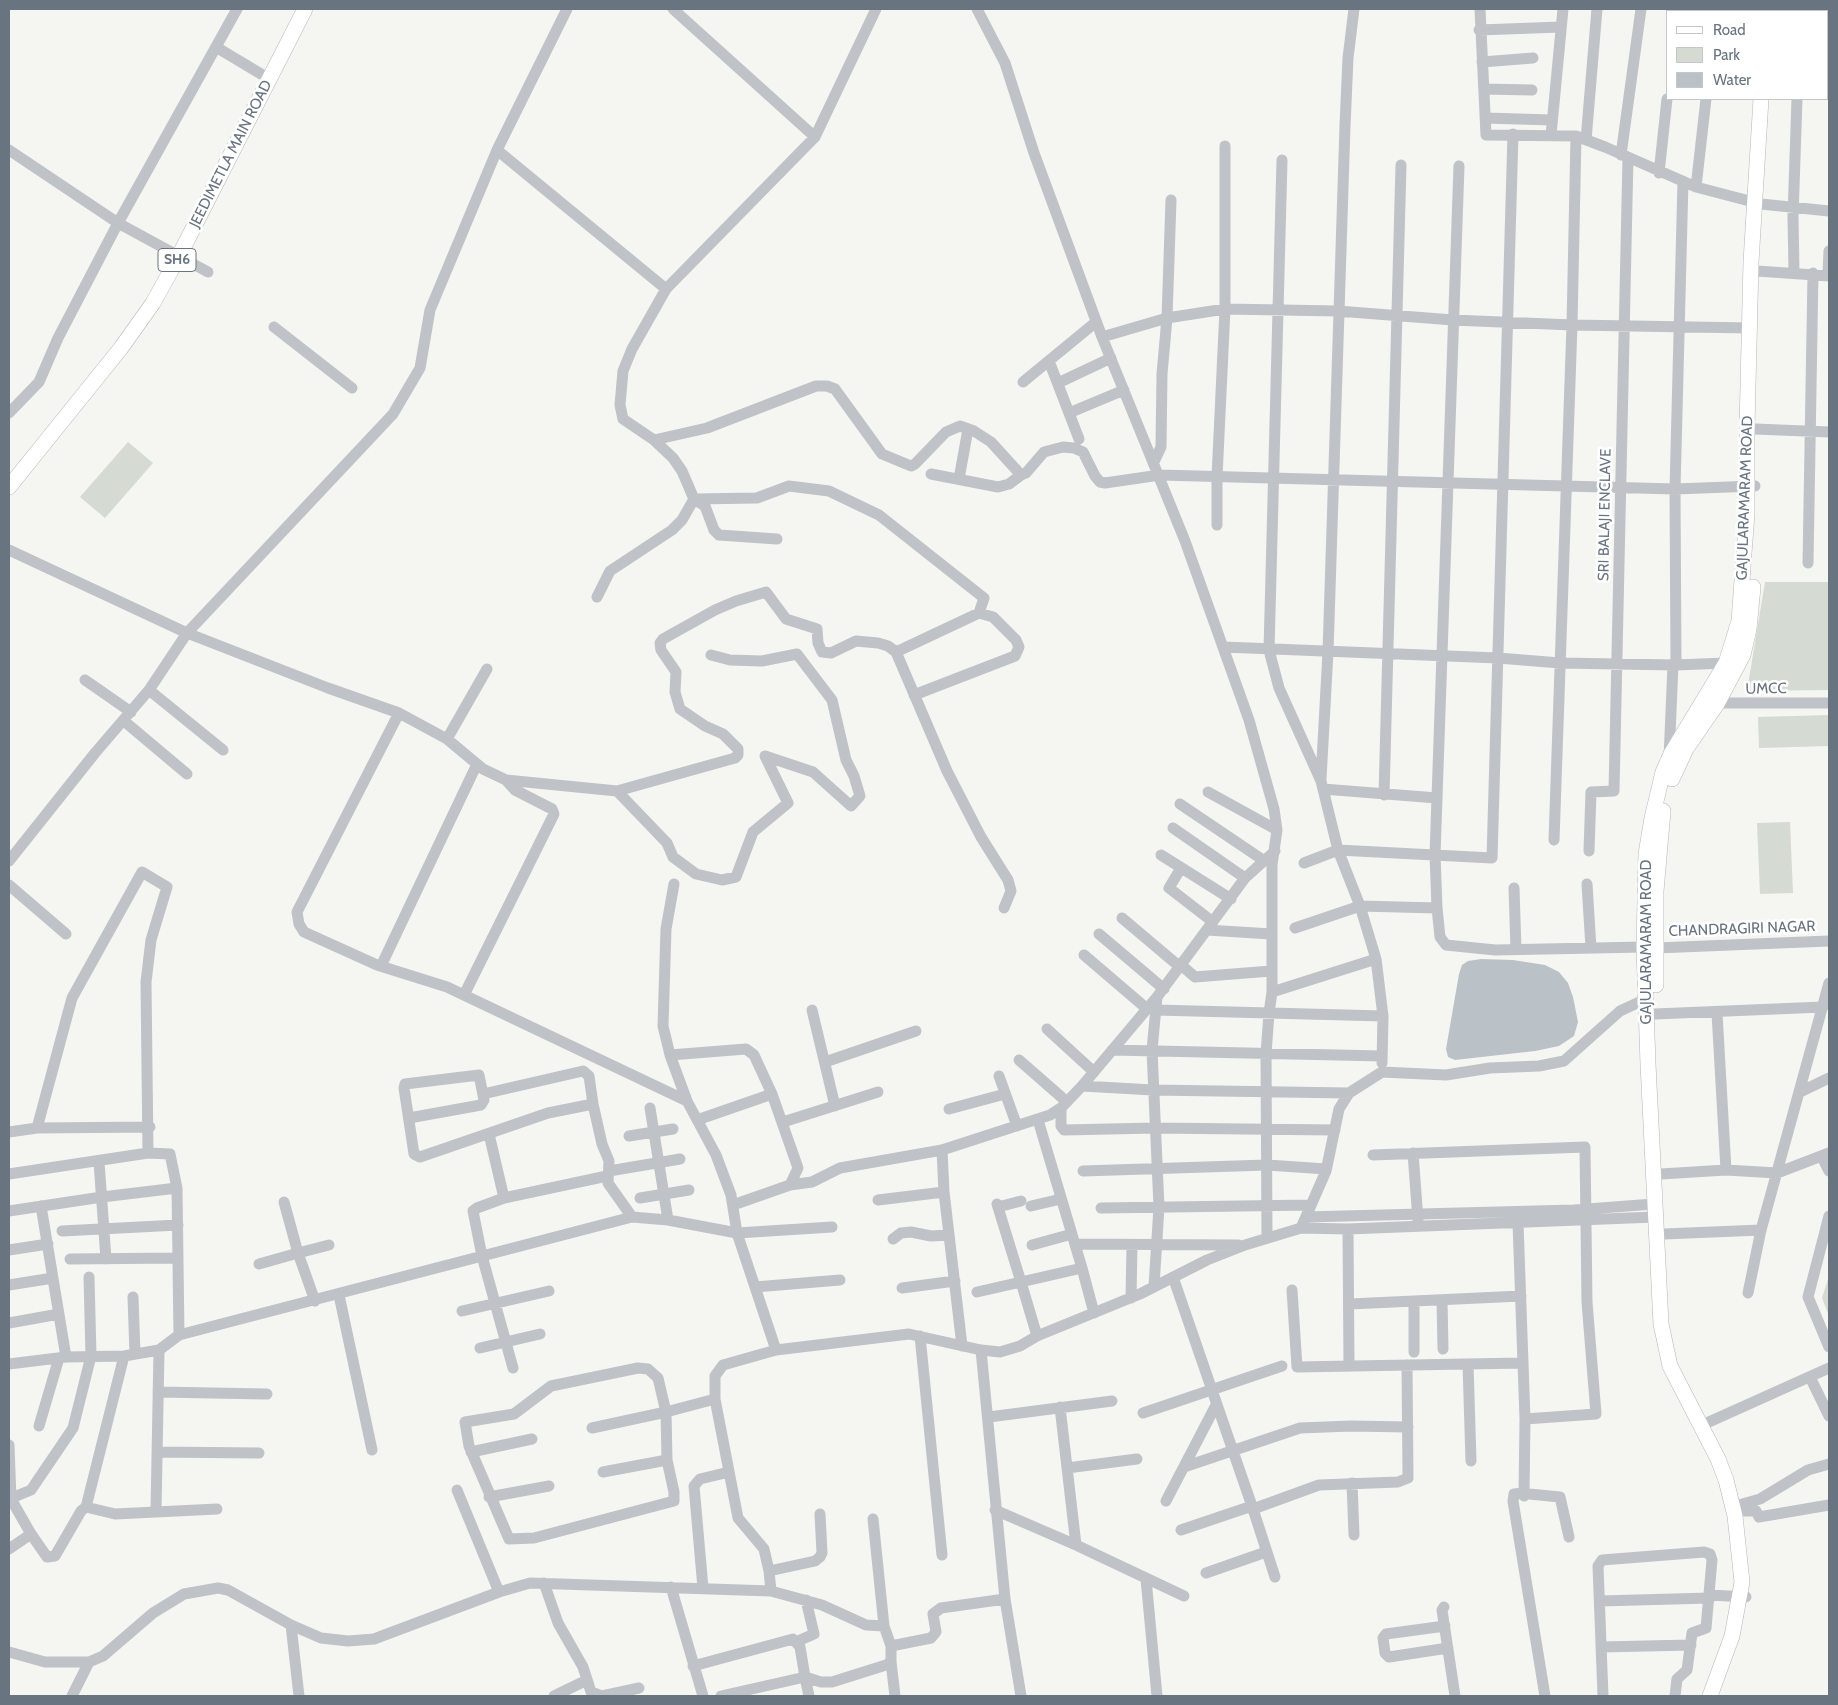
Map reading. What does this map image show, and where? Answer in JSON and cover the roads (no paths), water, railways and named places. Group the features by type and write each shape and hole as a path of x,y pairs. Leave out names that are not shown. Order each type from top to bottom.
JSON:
{"main road":[{"name":"JEEDIMETLA MAIN ROAD","path":"9,471 124,331 174,254 261,74 295,9"},
{"name":"JEEDIMETLA MAIN ROAD","path":"9,487 136,328 305,9"},
{"name":"GAJULARAMARAM ROAD","path":"1717,1696 1739,1636 1743,1597 1747,1507 1703,1425 1680,1388 1666,1353 1659,1304 1646,999 1658,859 1666,794 1686,748 1710,703 1726,663 1735,639 1742,595 1755,429 1761,100"},
{"name":"GAJULARAMARAM ROAD","path":"1710,1696 1732,1636 1743,1597 1742,1582 1739,1547 1726,1480 1688,1392 1676,1357 1669,1318 1646,854 1658,790 1669,760 1743,655 1749,629 1753,592 1751,328 1758,203 1769,100"}],"street":[{"path":"9,413 39,382 58,338 118,223 237,9"},
{"path":"9,861 95,753 128,717 149,690 187,633 393,414 420,368 430,310 497,150 567,9"},
{"path":"673,9 815,137"},
{"path":"777,539 719,535 714,530 705,506 694,499 682,471 673,458 654,440 624,419 620,406 623,371 632,349 666,290 815,137 876,9"},
{"path":"977,9 1005,63 1034,152 1096,322 1160,475 1224,647 1249,720 1277,830 1272,866 1272,992 1268,1013 1266,1054 1267,1238"},
{"path":"1322,785 1348,58 1354,9"},
{"path":"1480,9 1486,135 1551,135 1581,138 1696,188 1758,203 1829,211"},
{"path":"1551,135 1563,9"},
{"path":"1554,840 1572,325 1581,138 1597,9"},
{"name":"SRI BALAJI ENCLAVE","path":"1589,851 1591,792 1614,791 1624,326 1624,156 1641,9"},
{"path":"1480,30 1561,27"},
{"path":"216,47 261,74"},
{"path":"1482,62 1533,58"},
{"path":"1484,90 1532,90"},
{"path":"1659,172 1667,100"},
{"path":"1696,188 1706,100"},
{"path":"1794,272 1793,217 1795,208 1797,100"},
{"path":"1486,118 1552,120"},
{"path":"1304,863 1338,850 1492,858 1514,134"},
{"path":"1217,525 1217,477 1225,309 1225,146"},
{"path":"9,150 118,223 208,272"},
{"path":"497,150 666,290"},
{"path":"1282,160 1272,477 1269,650 1279,688 1322,785 1338,850 1360,906 1376,959 1383,1016 1382,1072"},
{"path":"1384,795 1401,165"},
{"name":"CHANDRAGIRI NAGAR","path":"1458,166 1437,798 1437,908 1440,937 1446,945 1494,950 1829,941"},
{"path":"1669,760 1675,665 1675,489 1681,326 1683,182"},
{"path":"1154,462 1162,447 1162,374 1167,318 1171,200"},
{"path":"1757,270 1829,276 1829,251"},
{"path":"1808,563 1813,274"},
{"path":"1102,337 1167,318 1225,309 1338,311 1453,320 1572,325 1751,328"},
{"path":"1023,382 1096,322"},
{"path":"274,328 352,388"},
{"path":"1058,383 1111,358"},
{"path":"1049,361 1079,439"},
{"path":"654,440 707,428 816,386 827,386 835,389 882,454 906,465 915,464 953,427 960,426 991,442 1022,475"},
{"path":"1069,413 1124,390"},
{"path":"958,479 968,429"},
{"path":"1755,429 1829,432"},
{"path":"931,474 998,487 1010,484 1026,473 1044,452 1063,447 1074,448 1083,452 1100,482 1106,483 1160,475 1675,489 1751,487"},
{"path":"694,499 757,498 788,486 829,492 879,515 935,558 984,598 980,613"},
{"path":"596,597 610,571 672,530 682,520 694,499"},
{"path":"9,550 187,633 328,688 400,713 447,739 477,764 506,780 515,790 552,809 554,814 464,995"},
{"path":"506,780 618,792 735,758 738,755 738,749 723,734 705,726 680,710 674,692 676,672 661,650 660,643 663,639 715,610 766,592 786,619 817,629 818,643 822,652 831,653 856,641 878,643 888,646 896,652 947,771 981,837 1008,880 1011,891 1004,908"},
{"path":"896,652 980,613 987,613 993,617 1016,640 1019,647 1015,656 914,695"},
{"path":"1224,647 1498,658 1560,663 1675,665 1726,663"},
{"path":"618,792 666,843 673,857 696,874 722,880 736,876 753,832 788,803 765,756 813,772 851,806 860,796 854,776 846,760 832,700 797,654 762,660 730,660 711,655"},
{"path":"447,739 487,669"},
{"path":"85,680 128,717 187,774"},
{"path":"149,690 223,750"},
{"name":"UMCC","path":"1710,703 1829,703"},
{"path":"400,713 298,912 298,924 304,932 381,966 447,987 687,1101"},
{"path":"381,966 477,764"},
{"path":"1322,785 1384,795 1437,798"},
{"path":"1208,792 1277,830"},
{"path":"1180,804 1263,860"},
{"path":"1173,828 1245,878"},
{"path":"732,1205 790,1185 812,1182 840,1168 942,1150 1038,1120 1064,1105 1151,1009 1160,993 1245,878 1275,851"},
{"path":"1161,855 1231,899"},
{"path":"1181,868 1169,888 1210,926 1271,934"},
{"path":"37,1128 72,998 142,872 167,888 151,940 146,982 150,1127 148,1153"},
{"path":"674,884 666,930 662,1008 663,1026 670,1055 687,1101 716,1155 732,1205 737,1233 776,1350"},
{"path":"1587,884 1591,948"},
{"path":"9,885 66,934"},
{"path":"1514,888 1516,950"},
{"path":"1295,928 1360,906 1437,908"},
{"path":"1122,918 1195,978 1271,971"},
{"path":"1099,934 1160,993"},
{"path":"1084,955 1151,1009 1383,1016"},
{"path":"1272,992 1376,959"},
{"path":"1748,1293 1760,1230 1825,1011 1829,983"},
{"path":"1301,1228 1326,1169 1339,1109 1349,1093 1382,1072 1446,1075 1490,1068 1539,1066 1564,1061 1620,1011 1646,999"},
{"path":"1151,1009 1154,1128 1159,1207 1154,1286"},
{"path":"812,1010 835,1106"},
{"path":"1655,1014 1825,1011"},
{"path":"1717,1013 1726,1170"},
{"path":"1047,1029 1094,1072"},
{"path":"825,1062 916,1031"},
{"path":"670,1055 746,1049 754,1055 783,1122 798,1168 790,1185"},
{"path":"1112,1050 1382,1056"},
{"path":"1019,1060 1064,1105"},
{"path":"483,1094 583,1071 589,1076 602,1144 609,1162 609,1185 632,1217"},
{"path":"409,1118 481,1105 483,1103 483,1094 480,1078 476,1074 408,1082 404,1088 414,1154 420,1157 548,1113 593,1104"},
{"path":"999,1076 1017,1126"},
{"path":"1800,1092 1829,1078"},
{"path":"1082,1086 1153,1090 1349,1093"},
{"path":"783,1122 878,1092"},
{"path":"697,1120 772,1094"},
{"path":"949,1109 1005,1094"},
{"path":"1064,1105 1062,1126 1064,1130 1154,1128 1335,1130"},
{"path":"650,1108 668,1220"},
{"path":"1038,1120 1094,1313"},
{"path":"9,1132 37,1128 150,1127"},
{"path":"629,1136 673,1129"},
{"path":"489,1134 504,1198"},
{"path":"1373,1155 1585,1147 1587,1302 1596,1414 1525,1418"},
{"path":"942,1150 944,1192 962,1346"},
{"path":"9,1174 99,1162 148,1153 170,1154 177,1188 179,1335"},
{"path":"1412,1153 1418,1226"},
{"path":"1661,1174 1726,1170 1777,1172 1826,1155 1829,1171"},
{"path":"513,1368 482,1256 473,1211 504,1198 608,1173 680,1159"},
{"path":"99,1162 106,1259"},
{"path":"1083,1171 1267,1166 1326,1169"},
{"path":"9,1211 102,1196 177,1188"},
{"path":"640,1198 689,1190"},
{"path":"878,1200 944,1192"},
{"path":"1037,1336 998,1206 1061,1198"},
{"path":"284,1202 298,1253 315,1301"},
{"path":"1101,1208 1311,1205"},
{"path":"39,1426 62,1357 54,1278 41,1206"},
{"path":"1306,1217 1418,1214 1586,1214 1654,1211"},
{"path":"771,1591 770,1571 764,1549 738,1518 715,1399 714,1376 723,1365 776,1350 909,1334 981,1350 1000,1352 1020,1346 1037,1336 1131,1298 1244,1244 1301,1228 1348,1229 1518,1223 1586,1214"},
{"path":"1829,1216 1808,1297 1829,1347"},
{"path":"9,1364 62,1357 130,1355 159,1350 179,1335 339,1295 632,1217 668,1220 737,1233 832,1227"},
{"path":"1518,1223 1526,1492"},
{"path":"62,1231 178,1225"},
{"path":"1348,1229 1349,1366"},
{"path":"1664,1234 1760,1230"},
{"path":"893,1239 901,1234 911,1232 925,1236 949,1235"},
{"path":"1032,1245 1074,1239 1132,1245 1244,1244"},
{"path":"9,1250 48,1244"},
{"path":"1131,1298 1132,1245"},
{"path":"258,1264 329,1246"},
{"path":"70,1259 178,1258"},
{"path":"977,1292 1082,1268"},
{"path":"10,1499 31,1490 73,1428 91,1356 90,1277"},
{"path":"1173,1277 1275,1577"},
{"path":"9,1286 54,1278"},
{"path":"755,1287 840,1280"},
{"path":"902,1288 955,1281"},
{"path":"1292,1290 1297,1367 1523,1363"},
{"path":"462,1311 549,1291"},
{"path":"339,1295 372,1450"},
{"path":"9,1445 10,1499 47,1558 55,1556 81,1511 86,1507 130,1355 133,1296"},
{"path":"1350,1304 1521,1296"},
{"path":"1442,1300 1443,1349"},
{"path":"1414,1302 1414,1352"},
{"path":"9,1323 59,1314"},
{"path":"480,1348 540,1334"},
{"path":"920,1336 942,1555"},
{"path":"156,1511 159,1350"},
{"path":"981,1350 989,1417 995,1510 1005,1599 1021,1696"},
{"path":"1468,1364 1471,1461"},
{"path":"1181,1530 1319,1485 1398,1482 1408,1478 1407,1365"},
{"path":"1143,1413 1282,1366"},
{"path":"1703,1425 1829,1368"},
{"path":"630,1369 648,1369 658,1378 661,1384 666,1412 667,1460 675,1495 673,1501 534,1538 509,1539 489,1497 471,1452 465,1422 514,1414 551,1386 630,1369"},
{"path":"1810,1377 1829,1416"},
{"path":"158,1392 267,1394"},
{"path":"592,1428 715,1399"},
{"path":"989,1417 1112,1401"},
{"path":"1166,1501 1216,1406"},
{"path":"1060,1407 1076,1545"},
{"path":"1184,1467 1294,1429 1313,1426 1408,1427"},
{"path":"471,1452 532,1439"},
{"path":"157,1452 259,1453"},
{"path":"1067,1468 1137,1459"},
{"path":"603,1472 667,1460"},
{"path":"1747,1507 1808,1470 1829,1464"},
{"path":"703,1588 694,1486 700,1479 729,1472"},
{"path":"1352,1483 1354,1535"},
{"path":"489,1497 549,1486"},
{"path":"457,1490 499,1592"},
{"path":"1546,1696 1513,1501 1514,1494 1526,1492 1560,1498 1569,1536"},
{"path":"1747,1507 1756,1511 1759,1517 1829,1505"},
{"path":"86,1507 115,1514 217,1509"},
{"path":"995,1510 1076,1545 1184,1596"},
{"path":"770,1571 815,1561 820,1557 822,1553 820,1514"},
{"path":"873,1519 884,1626 891,1646 895,1696"},
{"path":"9,1549 31,1534"},
{"path":"1206,1573 1266,1552"},
{"path":"1603,1696 1598,1566 1602,1560 1704,1552 1710,1554 1712,1560 1706,1628 1692,1633 1688,1670 1677,1679 1675,1696"},
{"path":"1146,1579 1157,1696"},
{"path":"9,1652 45,1662 89,1662 103,1656 153,1612 184,1594 218,1588 228,1590 291,1625 321,1638 348,1641 374,1638 499,1592 530,1583 771,1591 828,1607 860,1623 884,1626"},
{"path":"544,1583 558,1623 574,1648 592,1692 596,1696 639,1688"},
{"path":"671,1587 703,1696"},
{"path":"1600,1601 1743,1597"},
{"path":"891,1646 932,1638 936,1632 934,1614 941,1608 1005,1599"},
{"path":"693,1666 788,1640 798,1641 814,1634 806,1600"},
{"path":"1444,1607 1442,1610 1455,1696"},
{"path":"291,1625 299,1696"},
{"path":"1445,1626 1386,1634 1384,1638 1385,1653 1389,1656 1448,1648"},
{"path":"798,1641 809,1696"},
{"path":"1602,1648 1691,1645"},
{"path":"72,1696 89,1662"},
{"path":"722,1696 804,1677 822,1682 832,1682 886,1666 891,1662"},
{"path":"554,1696 586,1680"}],"water":[{"path":"1481,959 1513,960 1545,965 1559,972 1568,983 1573,997 1578,1022 1574,1036 1559,1046 1535,1051 1455,1060 1448,1057 1446,1049 1462,965 1468,961"}]}
